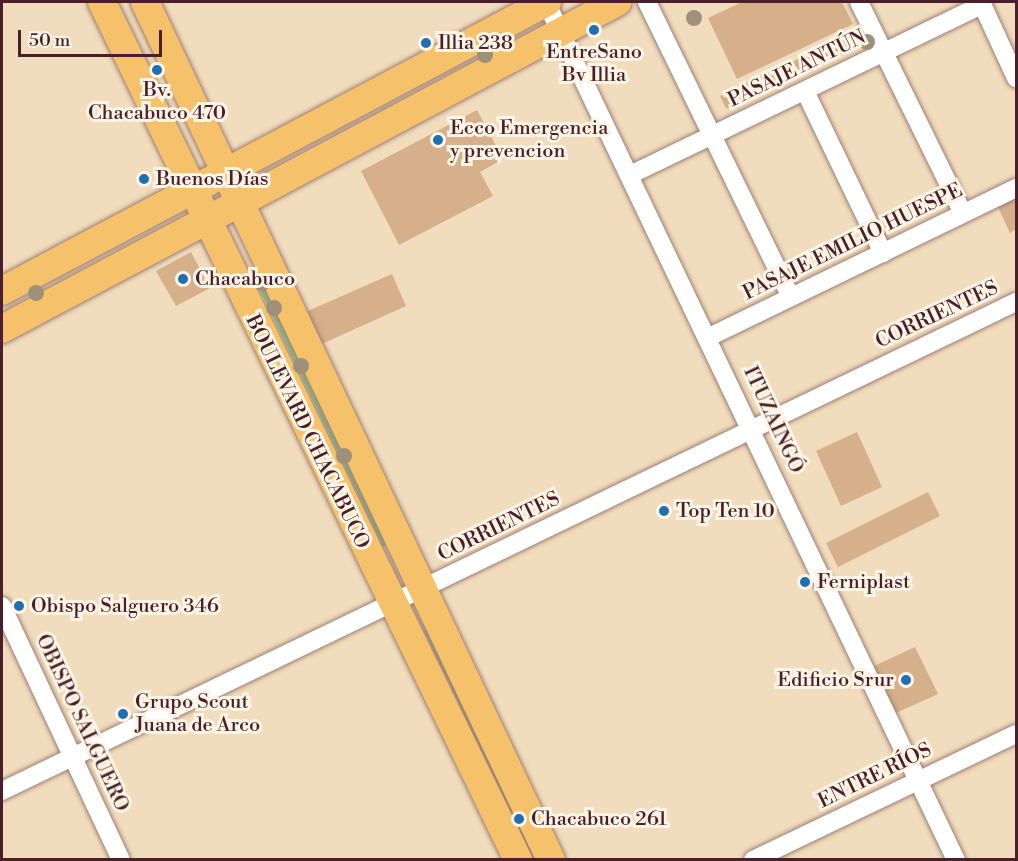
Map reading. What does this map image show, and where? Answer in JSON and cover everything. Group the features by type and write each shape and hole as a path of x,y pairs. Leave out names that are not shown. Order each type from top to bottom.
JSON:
{"main road":[{"name":"BOULEVARD CHACABUCO","path":"102,2 204,221 518,860"},
{"name":"BOULEVARD CHACABUCO","path":"145,2 551,860"},
{"path":"2,291 546,2"},
{"path":"2,329 617,2"}],"street":[{"name":"ITUZAINGÓ","path":"546,2 632,174 956,860"},
{"path":"647,2 791,297"},
{"path":"859,2 963,213"},
{"path":"982,3 1017,78"},
{"name":"PASAJE ANTÚN","path":"632,174 982,3"},
{"path":"805,90 883,253"},
{"name":"PASAJE EMILIO HUESPE","path":"709,337 1017,188"},
{"name":"CORRIENTES","path":"2,791 393,605 752,427 1017,302"},
{"name":"OBISPO SALGUERO","path":"2,606 121,860"},
{"name":"ENTRE RÍOS","path":"753,860 1017,734"}],"green space":[{"path":"262,280 389,543 383,547 256,282"},
{"path":"430,628 542,859 534,859 424,630"}],"building":[{"path":"742,2 842,2 853,24 737,79 708,18"},
{"path":"844,37 850,50 726,109 720,96"},
{"path":"477,110 503,159 480,172 493,196 399,245 361,171"},
{"path":"1016,196 1016,229 1010,233 997,205"},
{"name":"Chacabuco","path":"191,252 210,288 176,306 156,271"},
{"path":"392,274 406,306 315,347 301,314"},
{"path":"857,432 882,487 841,506 816,451"},
{"path":"928,492 940,516 838,567 826,543"},
{"name":"Edificio Srur","path":"915,647 938,694 896,713 874,666"}],"place":[{"name":"EntreSano Bv Illia","path":"594,30"},
{"name":"Illia 238","path":"426,43"},
{"name":"Bv. Chacabuco 470","path":"157,70"},
{"name":"Ecco Emergencia y prevencion","path":"438,140"},
{"name":"Buenos Días","path":"144,179"},
{"name":"Chacabuco","path":"183,279"},
{"name":"Top Ten 10","path":"664,511"},
{"name":"Ferniplast","path":"805,582"},
{"name":"Obispo Salguero 346","path":"19,606"},
{"name":"Edificio Srur","path":"906,680"},
{"name":"Grupo Scout Juana de Arco","path":"123,714"},
{"name":"Chacabuco 261","path":"519,819"}]}
